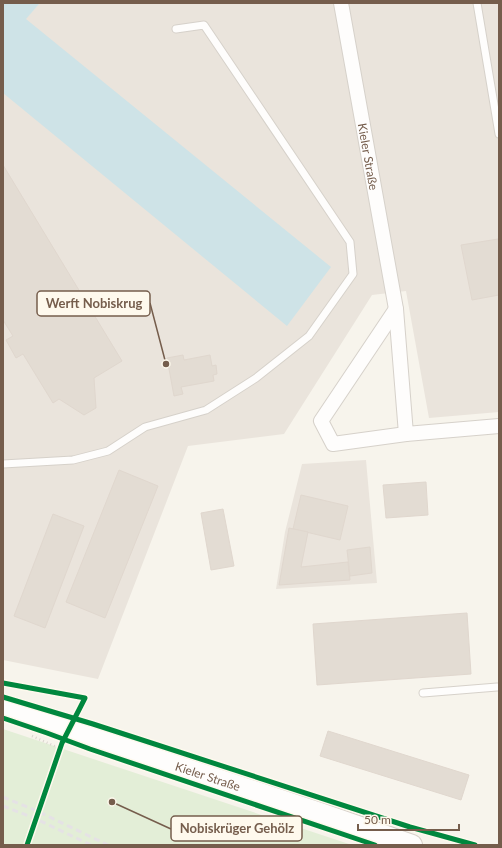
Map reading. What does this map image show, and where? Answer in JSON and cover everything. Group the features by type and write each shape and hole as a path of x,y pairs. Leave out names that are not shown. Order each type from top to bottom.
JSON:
{"main road":[{"name":"Kieler Straße","path":"3,708 412,845"}],"street":[{"name":"Kieler Straße","path":"341,3 396,309 406,434"},
{"path":"396,309 321,421 333,444 406,434 499,426"}],"lane":[{"path":"477,3 499,134"},
{"path":"3,464 73,460 108,451 146,427 206,410 256,378 309,336 353,274 350,242 204,25 176,29"},
{"path":"423,693 499,687"}],"path":[{"path":"3,683 85,698 83,701"},
{"path":"27,845 61,749"}],"shaded area":[{"path":"3,3 40,3 26,19 331,267 287,326 3,93"},
{"path":"40,3 499,3 499,412 429,418 406,291 372,295 284,434 188,446 98,679 3,660 3,45"},
{"path":"366,460 377,583 276,589 285,532 302,464"}],"green space":[{"path":"3,729 352,845 3,845"}],"building":[{"path":"3,165 122,361 94,378 96,408 84,415 59,399 53,403 23,354 16,358 6,340 13,336 3,320"},
{"path":"498,239 499,295 472,300 461,245"},
{"path":"183,355 184,360 210,355 212,366 216,365 217,374 213,375 214,381 181,387 183,394 174,396 167,358"},
{"path":"119,470 158,486 105,618 66,602"},
{"path":"426,482 428,515 386,518 383,485"},
{"path":"301,495 348,506 340,540 293,529"},
{"path":"223,509 234,566 211,570 201,513"},
{"path":"53,514 84,526 45,628 14,616"},
{"path":"289,528 308,532 301,567 348,562 350,580 279,585"},
{"path":"370,547 372,573 350,576 347,550"},
{"path":"467,613 471,674 317,685 313,624"},
{"path":"328,731 469,775 461,800 320,756"}],"railway":[{"path":"3,797 37,811 108,845"},
{"path":"3,806 34,818 91,845"}],"cycle path":[{"path":"3,683 85,698 62,743 27,845"},
{"path":"3,697 93,724 410,827 475,845"},
{"path":"3,718 90,749 375,845"}],"place":[{"name":"Werft Nobiskrug","path":"166,364"},
{"name":"Nobiskrüger Gehölz","path":"112,802"}]}
